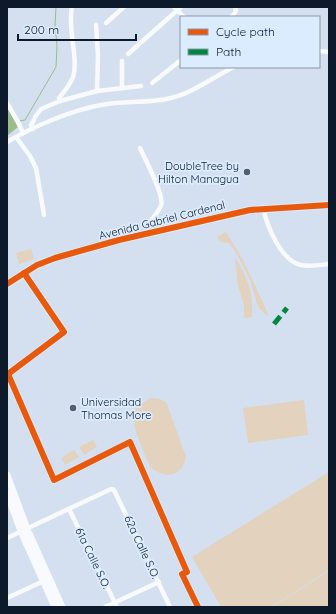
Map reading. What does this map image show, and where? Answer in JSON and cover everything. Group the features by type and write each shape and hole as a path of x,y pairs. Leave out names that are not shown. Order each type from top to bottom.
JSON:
{"street":[{"path":"60,101 59,98 73,76 74,66 70,20 72,7"},
{"path":"106,23 124,7"},
{"path":"232,16 236,13 234,7"},
{"path":"128,54 177,8 183,16"},
{"path":"96,25 98,56 97,91"},
{"path":"122,61 122,87"},
{"path":"152,83 180,61"},
{"path":"7,142 23,133 74,112 101,104 170,98 183,94 232,68"},
{"path":"33,129 31,126 41,109 60,101 97,91 141,86"},
{"path":"7,103 23,133"},
{"path":"16,137 30,156 36,168 44,215"},
{"path":"140,148 155,180 162,200 161,206 148,226 148,233"},
{"name":"Avenida Gabriel Cardenal","path":"7,284 37,265 55,258 148,233 250,210 329,205"},
{"path":"263,208 272,233 286,256 301,265 317,266 329,264"},
{"path":"24,273 64,332 8,374 54,480 130,442 187,572 182,574 198,607"},
{"path":"7,475 24,530"},
{"name":"62a Calle S.O.","path":"70,510 111,489 116,492 170,607"},
{"path":"7,493 46,580 55,607"},
{"path":"7,538 70,510"},
{"name":"61a Calle S.O.","path":"70,510 116,605"},
{"path":"7,598 46,580"},
{"path":"46,580 62,607"},
{"path":"105,607 116,605 159,582"}],"shaded area":[{"path":"7,107 18,127 7,136"},
{"path":"226,232 242,258 268,316 259,308 257,304 239,257 229,243 218,240 218,236"},
{"path":"31,249 34,259 19,264 16,253"},
{"path":"235,257 249,286 252,300 252,317 244,318 244,305 238,286"},
{"path":"151,398 160,399 167,404 186,457 181,469 173,474 162,474 151,468 137,434 133,416 137,407"},
{"path":"304,400 308,435 248,443 243,408"},
{"path":"93,440 97,447 84,455 79,447"},
{"path":"74,450 79,457 65,465 61,458"},
{"path":"329,472 329,570 271,607 221,607 192,557"},
{"path":"329,571 329,607 272,607"}],"waterway":[{"path":"19,121 25,120 56,67 56,7"}],"marked path":[{"path":"274,324 287,308"}],"cycle path":[{"path":"7,284 37,265 55,258 119,240 250,210 329,205"},
{"path":"24,273 64,332 8,374 54,480 130,442 187,572 182,574 198,607"}],"place":[{"name":"DoubleTree by Hilton Managua","path":"247,172"},
{"name":"Universidad Thomas More","path":"73,408"}]}
